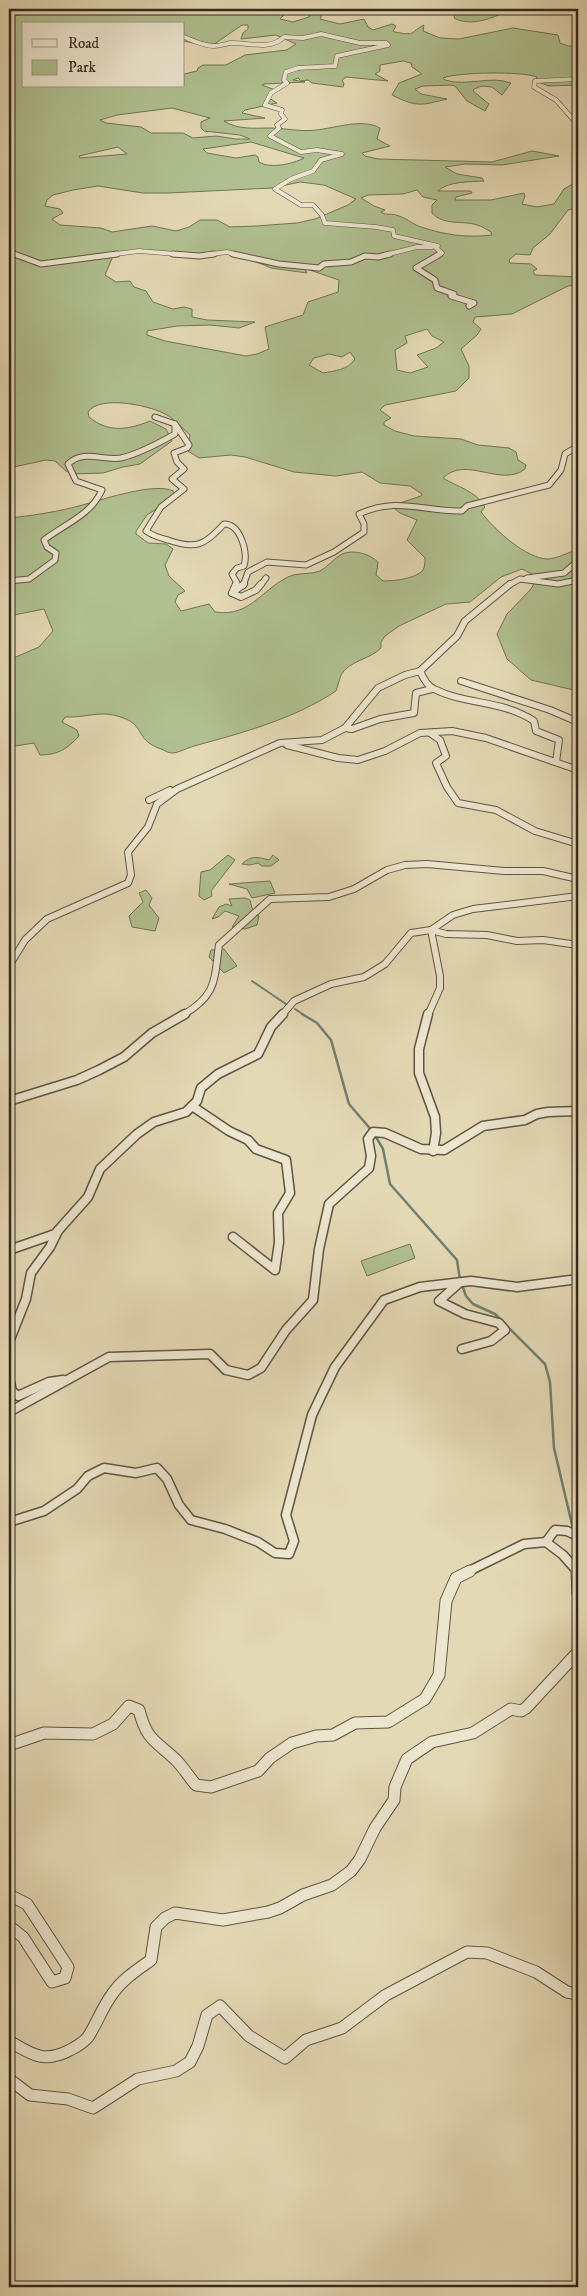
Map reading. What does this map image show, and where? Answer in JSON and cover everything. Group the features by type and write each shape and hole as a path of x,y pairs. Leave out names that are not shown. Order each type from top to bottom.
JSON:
{"street":[{"path":"9,14 52,9"},
{"path":"185,37 197,43 215,46 231,42 261,45 280,41 284,37 302,38 321,34 360,43 386,43 388,45 372,50 353,51 337,56 335,66 314,69 296,67 286,72 284,80 287,83 271,93 265,105 282,110 281,114 285,118 277,125 279,128 270,136 301,152 317,150 342,154 323,158 314,166 314,171 291,179 275,189 301,205 313,205 322,215 325,223 384,227 393,230 394,236 398,238 412,238 433,246"},
{"path":"578,79 542,79 535,81 534,86 537,90 552,97 566,109 570,118 578,125"},
{"path":"9,252 41,264 139,250 199,256 227,252 279,264 319,268 324,264 351,262 362,257 378,257 438,246 435,247 442,253 416,268 435,280 437,288 454,294 451,296 474,302 469,306"},
{"path":"155,418 175,424 189,445 187,448 174,453 177,462 184,469 172,479 184,489 162,507 146,531 148,534 193,547 205,544 224,524 230,524 236,529 247,556 244,566 237,568 232,574 237,582 232,593"},
{"path":"9,581 22,582 29,579 55,560 56,553 49,550 44,540 85,513 101,494 102,490 76,481 68,464 74,458 87,456 120,458 169,438 174,434 175,424"},
{"path":"232,593 244,585 248,572 267,562 306,565 334,552 364,532 364,524 359,514 370,508 404,504 447,512 462,511 467,506 549,486 561,470 565,454 578,446"},
{"path":"149,800 217,773 258,751 280,743 322,740 345,728 378,688 405,675 420,671 457,636 465,621 486,604 497,592 520,579 564,573 578,561"},
{"path":"232,593 241,597 251,594 266,578"},
{"path":"520,579 558,584 578,580"},
{"path":"420,671 421,676 432,689"},
{"path":"460,681 478,684 500,695 541,707 578,722"},
{"path":"345,728 352,729 380,719 414,713 416,693 432,689 528,715 534,721 536,731 558,740 559,750 556,762"},
{"path":"428,732 440,740 446,756 436,763 447,787 458,803 496,810 535,830 578,844"},
{"path":"280,743 338,758 358,760 385,751 420,733 465,732 578,770"},
{"path":"9,966 15,954 40,924 47,919 128,883 131,875 128,852 148,827 157,804 177,789"},
{"path":"9,1101 77,1080 99,1070 124,1057 152,1033 200,1005 213,988 218,945 270,899 329,897 354,889 387,870 405,865 427,864 504,871 543,871 578,877"},
{"path":"431,930 453,915 473,909 578,896"},
{"path":"431,930 435,944 440,988 425,1021 419,1048 420,1073 435,1117 436,1133 433,1151"},
{"path":"9,1342 12,1326 26,1299 28,1279 33,1269 47,1253 58,1231 88,1197 100,1169 137,1134 154,1122 186,1112 197,1101 202,1088 218,1074 258,1054 271,1027 294,1001 331,984 364,977 385,964 411,933 431,930 446,934 486,934 517,941 543,940 578,945"},
{"path":"192,1106 204,1116 248,1140 256,1149 286,1160 290,1193 278,1213 278,1242 275,1270 233,1237"},
{"path":"9,1412 109,1357 210,1354 226,1370 248,1375 261,1368 286,1330 313,1300 329,1204 339,1193 358,1180 369,1168 370,1135 379,1131 414,1147 433,1151 444,1150 484,1126 525,1120 537,1114 548,1112 578,1111"},
{"path":"9,1250 58,1231"},
{"path":"9,1522 44,1511 77,1489 88,1476 104,1468 136,1473 157,1468 167,1479 180,1505 191,1520 225,1529 258,1542 275,1552 290,1554 294,1541 286,1515 312,1415 335,1367 384,1300 420,1287 458,1284 470,1281 517,1287 578,1279"},
{"path":"458,1284 439,1301 465,1314 499,1323 505,1330 491,1341 462,1349"},
{"path":"9,1378 12,1391 18,1396 49,1382 68,1380"},
{"path":"546,1542 555,1530 567,1531 578,1536"},
{"path":"9,1745 44,1734 71,1732 93,1734 113,1724 129,1706 139,1710 144,1729 160,1748 176,1760 196,1785 211,1787 258,1771 270,1758 292,1743 316,1736 333,1735 355,1723 388,1722 425,1699 439,1676 446,1601 456,1578 524,1544 546,1542 562,1555 578,1573 578,1594"},
{"path":"9,2041 32,2054 45,2058 61,2055 88,2038 112,1994 123,1981 151,1960 156,1927 165,1918 175,1913 223,1920 268,1912 280,1908 302,1895 332,1885 351,1871 360,1859 375,1828 385,1816 394,1800 395,1787 407,1758 432,1742 473,1733 511,1709 520,1711 526,1708 578,1652"},
{"path":"9,1894 27,1904 68,1967 65,1978 52,1982 23,1937 9,1926"},
{"path":"9,2079 30,2095 68,2099 93,2108 138,2079 176,2071 190,2062 198,2046 207,2016 220,2006 242,2031 266,2050 286,2058 306,2040 342,2028 386,1996 467,1952 487,1953 536,1972 567,1992 578,1994"}],"green space":[{"path":"41,9 263,9 276,13 284,9 290,9 280,19 293,22 309,17 309,9 322,9 323,12 320,19 340,24 364,19 368,27 373,30 392,24 396,26 393,31 409,34 424,25 423,31 440,38 459,39 513,28 558,35 560,43 568,46 578,46 578,89 577,85 549,86 535,81 537,77 518,74 475,73 443,78 453,82 495,80 511,83 502,95 492,87 482,86 474,89 473,91 489,104 485,111 467,101 455,86 451,85 423,86 415,89 421,94 447,99 425,104 414,104 392,95 399,83 422,74 412,67 411,63 403,61 380,65 380,71 375,74 388,81 346,77 342,80 343,87 312,83 308,80 301,81 298,78 293,80 305,82 263,84 275,90 269,98 277,103 245,110 242,113 265,118 224,121 246,128 304,131 357,124 373,125 380,128 377,139 390,146 362,153 365,156 378,159 492,162 532,151 559,156 502,165 465,164 445,167 457,174 482,178 484,181 447,185 438,191 471,191 472,193 456,197 455,200 491,200 524,193 525,196 522,204 537,207 554,204 564,189 578,181 577,208 568,210 550,234 533,248 530,255 516,254 509,260 510,263 531,264 537,269 533,271 535,275 578,277 578,285 568,286 512,314 475,317 473,322 481,329 461,349 469,366 469,378 456,391 385,405 380,410 391,418 384,422 384,425 395,431 414,436 461,439 478,445 509,448 516,452 518,460 526,465 525,469 516,474 505,475 462,470 452,472 443,478 466,490 481,501 485,507 481,512 487,519 511,542 530,554 548,559 578,549 578,691 531,680 507,659 497,634 507,614 531,589 535,582 532,574 522,569 501,577 470,602 446,604 399,626 385,636 381,642 381,648 377,652 344,670 336,691 303,710 267,724 172,753 153,746 144,738 133,723 119,716 103,714 65,717 62,722 77,730 79,736 62,750 52,754 40,755 34,743 9,747 9,660 39,647 53,631 44,609 9,616 9,518 63,510 138,491 164,489 173,491 175,497 147,515 136,531 136,534 148,543 166,544 173,549 165,565 169,576 185,591 178,595 175,602 181,611 209,604 215,612 228,613 239,610 257,600 283,580 293,575 320,571 339,556 346,553 361,553 375,559 378,562 376,575 383,581 415,576 423,570 425,558 407,540 417,520 400,513 394,508 397,504 421,496 422,494 410,486 380,483 362,472 336,476 294,472 245,457 231,455 199,458 188,451 190,435 167,415 146,407 112,403 94,407 88,412 89,417 96,422 111,428 126,428 150,421 166,429 172,441 140,464 103,473 72,474 55,461 46,460 9,468 9,13","holes":["172,108 210,118 201,122 201,128 204,131 240,135 250,139 216,136 193,138 183,133 151,133 141,127 106,123 100,120 117,115","251,142 304,158 288,164 269,165 259,162 258,157 255,155 236,158 207,153 203,149","118,147 127,154 80,158 79,156","300,182 324,185 356,199 348,205 315,219 297,223 230,227 217,220 200,220 189,227 176,231 152,226 112,232 101,228 60,225 52,219 63,213 60,209 45,206 47,200 53,195 98,186 143,193 272,188","417,190 423,197 437,200 432,205 432,213 437,217 442,220 479,226 491,232 492,235 456,235 421,227 394,214 383,213 381,212 385,210 361,198 368,195 403,194","128,252 210,256 233,252 271,268 307,273 304,268 339,280 338,292 308,302 303,315 265,327 269,349 246,356 165,341 147,335 147,331 177,326 210,325 239,328 255,322 207,320 192,317 192,309 184,307 173,309 153,302 146,291 134,287 130,281 116,282 105,275 113,256","427,329 432,336 444,342 436,348 417,355 428,367 410,373 397,370 395,350 407,343 405,336","350,352 355,359 345,368 323,373 309,365 314,358 329,354 342,357"]},
{"path":"445,9 502,9 502,11 501,14 490,18 466,22 454,18 455,13"},
{"path":"228,855 235,860 211,891 212,896 204,900 199,896 201,872 210,870"},
{"path":"273,855 279,860 271,866 262,866 258,863 242,864 248,859 261,858 269,860"},
{"path":"270,881 275,893 252,898 247,889 229,884"},
{"path":"146,890 152,898 149,905 159,918 155,931 132,927 129,916 143,902 139,893"},
{"path":"245,898 250,900 252,908 259,916 257,925 245,929 232,927 239,916 225,911 212,919 219,907 226,904 232,906 229,899"},
{"path":"224,949 237,966 224,973 209,957 211,950"},
{"path":"410,1244 415,1258 367,1276 361,1261"}],"waterway":[{"path":"252,981 286,1004"},
{"path":"295,1009 304,1015"},
{"path":"302,1014 317,1023 331,1040 349,1104 373,1132 383,1149 390,1184 457,1260 460,1280"},
{"path":"462,1285 466,1296 473,1304 495,1314 545,1364 550,1382 554,1448 574,1533"}]}
